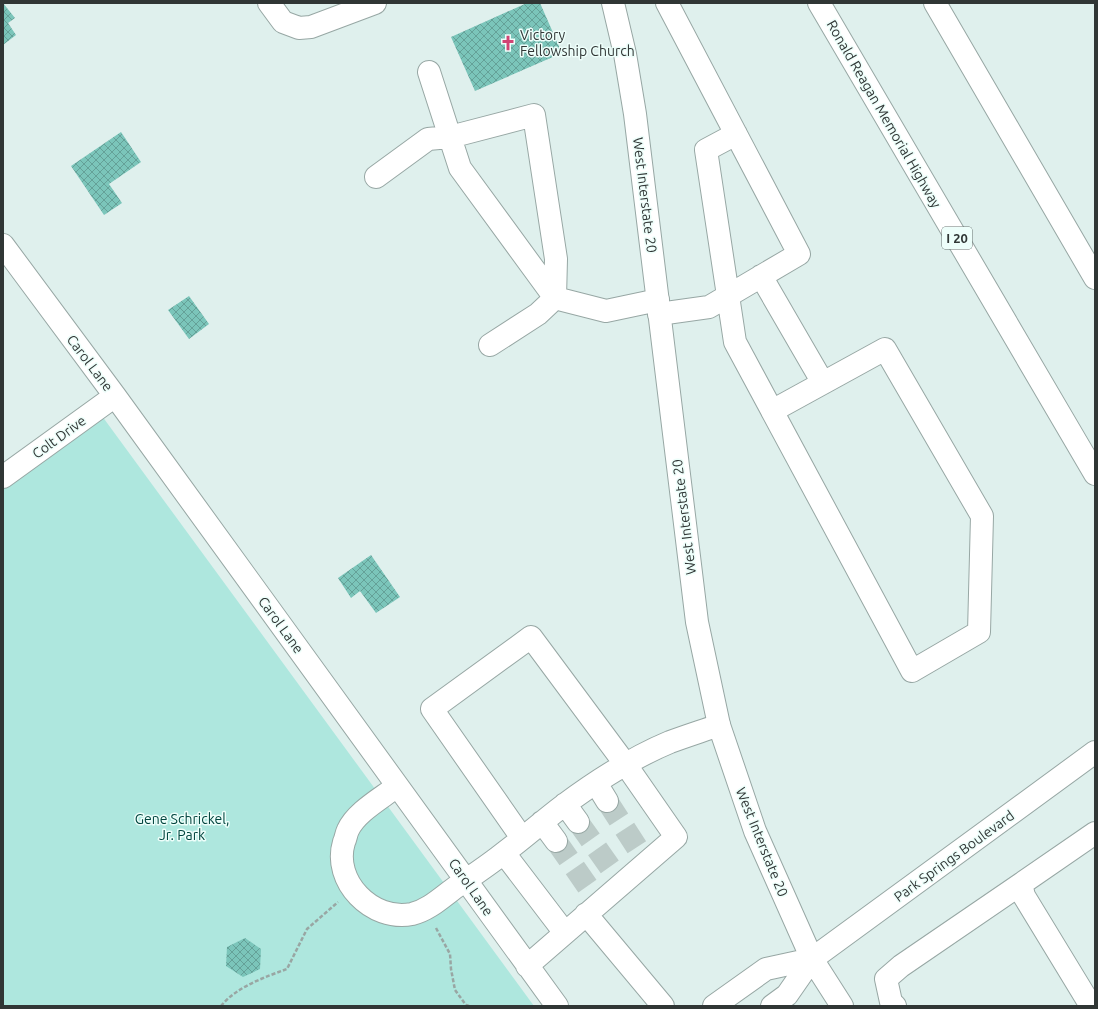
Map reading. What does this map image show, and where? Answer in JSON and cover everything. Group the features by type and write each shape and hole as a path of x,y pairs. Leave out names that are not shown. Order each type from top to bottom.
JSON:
{"main road":[{"path":"269,3 283,22 299,28 311,27 375,3"},
{"name":"West Interstate 20","path":"613,3 625,54 635,114 697,622 718,725 755,831 812,959 842,1006"},
{"path":"429,72 460,168 555,298 606,311 659,307 709,307 799,254 667,3"},
{"name":"Ronald Reagan Memorial Highway","path":"819,3 1095,474"},
{"path":"935,3 1095,278"},
{"path":"376,177 428,139 450,137 534,116 556,259 555,298 538,314 490,345"},
{"path":"736,134 706,150 735,342 772,411 912,671 979,632 982,516 885,349 772,411"},
{"name":"Carol Lane","path":"3,245 115,396 557,1006"},
{"path":"761,276 823,383"},
{"name":"Colt Drive","path":"3,477 115,396"},
{"path":"522,838 432,709 531,637 626,765 676,837 642,856 616,877 591,901 565,933 528,966"},
{"path":"397,786 360,814 348,829 343,847 343,865 349,883 353,889 360,898 375,909 393,914 412,914 429,907 504,853 565,804 596,783 626,765 669,743 718,725"},
{"name":"Park Springs Boulevard","path":"772,1006 787,995 812,959 1095,752"},
{"path":"596,783 607,801"},
{"path":"565,804 578,822"},
{"path":"542,822 556,841"},
{"path":"895,1006 891,1002 886,979 901,966 1095,833"},
{"path":"504,853 565,933"},
{"path":"1020,884 1024,896 1091,1006"},
{"path":"591,901 663,1006"},
{"name":"Park Springs Boulevard","path":"714,1006 766,969 812,959"}],"path":[{"path":"221,1006 226,1000 252,983 287,969 307,929 353,889"},
{"path":"424,909 444,941 450,954 455,990 466,1005 469,1006"}],"green space":[{"name":"Gene Schrickel, Jr. Park","path":"102,416 534,1006 3,1006 3,489"}],"building":[{"path":"3,3 15,18 8,23 16,35 3,45"},
{"path":"527,3 540,3 562,53 475,91 451,37"},
{"path":"121,132 141,162 109,184 122,203 104,215 71,166"},
{"path":"189,296 209,324 189,339 168,310"},
{"path":"371,555 400,597 376,613 360,591 351,598 338,578"},
{"path":"245,938 261,949 260,969 243,977 226,966 227,947"}],"tunnel":[{"path":"607,801 638,849"},
{"path":"578,822 612,870"},
{"path":"556,841 588,887"}],"place":[{"name":"Victory Fellowship Church","path":"508,43"}]}
